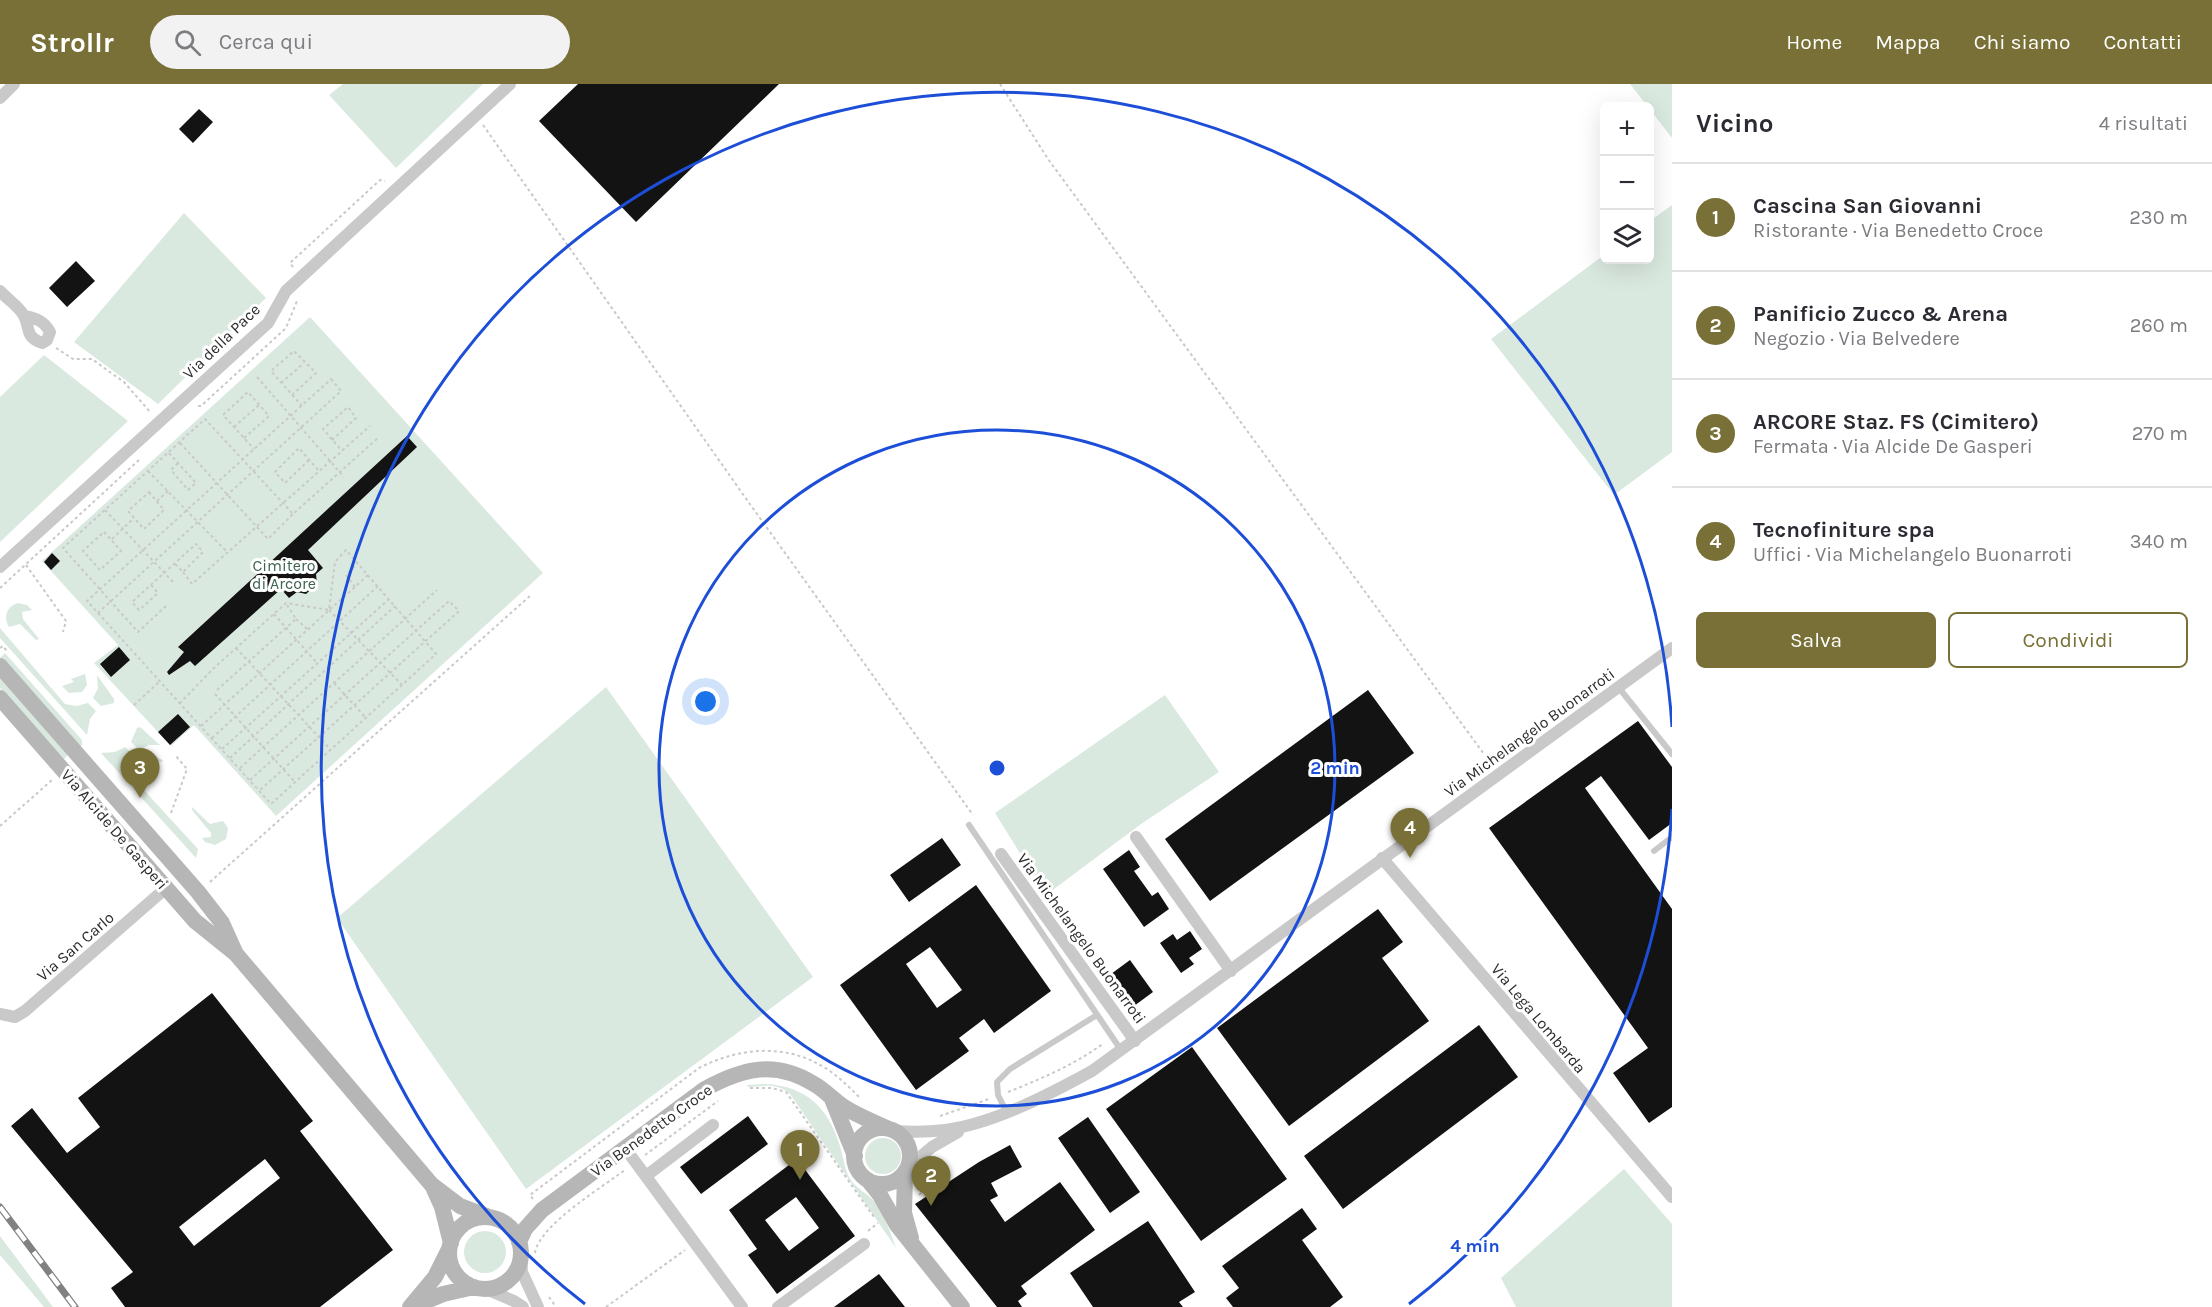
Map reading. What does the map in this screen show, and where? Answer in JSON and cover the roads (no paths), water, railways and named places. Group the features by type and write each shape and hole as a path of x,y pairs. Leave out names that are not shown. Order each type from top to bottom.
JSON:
{"street":[{"path":"0,98 14,84"},
{"name":"Via della Pace","path":"0,567 268,323 286,291 510,84"},
{"path":"0,291 24,316 29,334 34,340 42,343 47,340"},
{"name":"Via Michelangelo Buonarroti","path":"892,1130 947,1130 972,1124 1041,1099 1092,1071 1672,648"},
{"name":"Via Alcide De Gasperi","path":"0,666 198,892 222,923 236,954"},
{"name":"Via Alcide De Gasperi","path":"0,698 201,927 236,954 431,1184 460,1206 493,1218"},
{"path":"1136,837 1231,971"},
{"name":"Via Michelangelo Buonarroti","path":"1001,854 1135,1041"},
{"name":"Via Lega Lombarda","path":"1382,858 1672,1197"},
{"name":"Via San Carlo","path":"0,1014 15,1017 25,1011 166,888"},
{"name":"Via Benedetto Croce","path":"525,1251 525,1229 542,1210 705,1089 729,1076 756,1069 785,1071 815,1084 832,1099 892,1130"},
{"path":"832,1099 858,1169 880,1195 897,1226 962,1307"},
{"name":"Via Michelangelo Buonarroti","path":"906,1170 932,1147 972,1124"},
{"path":"646,1176 713,1125"},
{"path":"855,1156 858,1143 867,1133 879,1128 892,1130 903,1137 908,1146 910,1159 906,1170 904,1214 914,1247"},
{"path":"625,1148 742,1307"},
{"path":"868,1180 885,1184 897,1180 906,1170"},
{"name":"Via Alcide De Gasperi","path":"431,1184 442,1207 450,1246"},
{"name":"Via Benedetto Croce","path":"493,1218 519,1216 542,1210"},
{"path":"411,1307 435,1277 460,1226 476,1218 493,1218 508,1225 525,1251 522,1272 538,1307"},
{"path":"777,1307 864,1244"},
{"path":"450,1246 451,1265 457,1276 523,1307"},
{"path":"411,1307 443,1294 500,1285 508,1281 525,1251"}],"lane":[{"path":"1618,687 1672,754"},
{"path":"969,825 1122,1050"},
{"path":"1654,851 1672,837"},
{"path":"166,888 183,875"},
{"path":"1006,1111 998,1095 997,1082 1010,1069 1097,1015"}],"railway":[{"path":"0,1207 75,1307"}],"place":[{"name":"ARCORE Staz. FS (Cimitero)","path":"140,798"},
{"name":"Tecnofiniture spa","path":"1410,858"},
{"name":"Cascina San Giovanni","path":"800,1180"},
{"name":"Panificio Zucco & Arena","path":"931,1206"}],"park label":[{"name":"Cimitero di Arcore","path":"284,574"}]}
